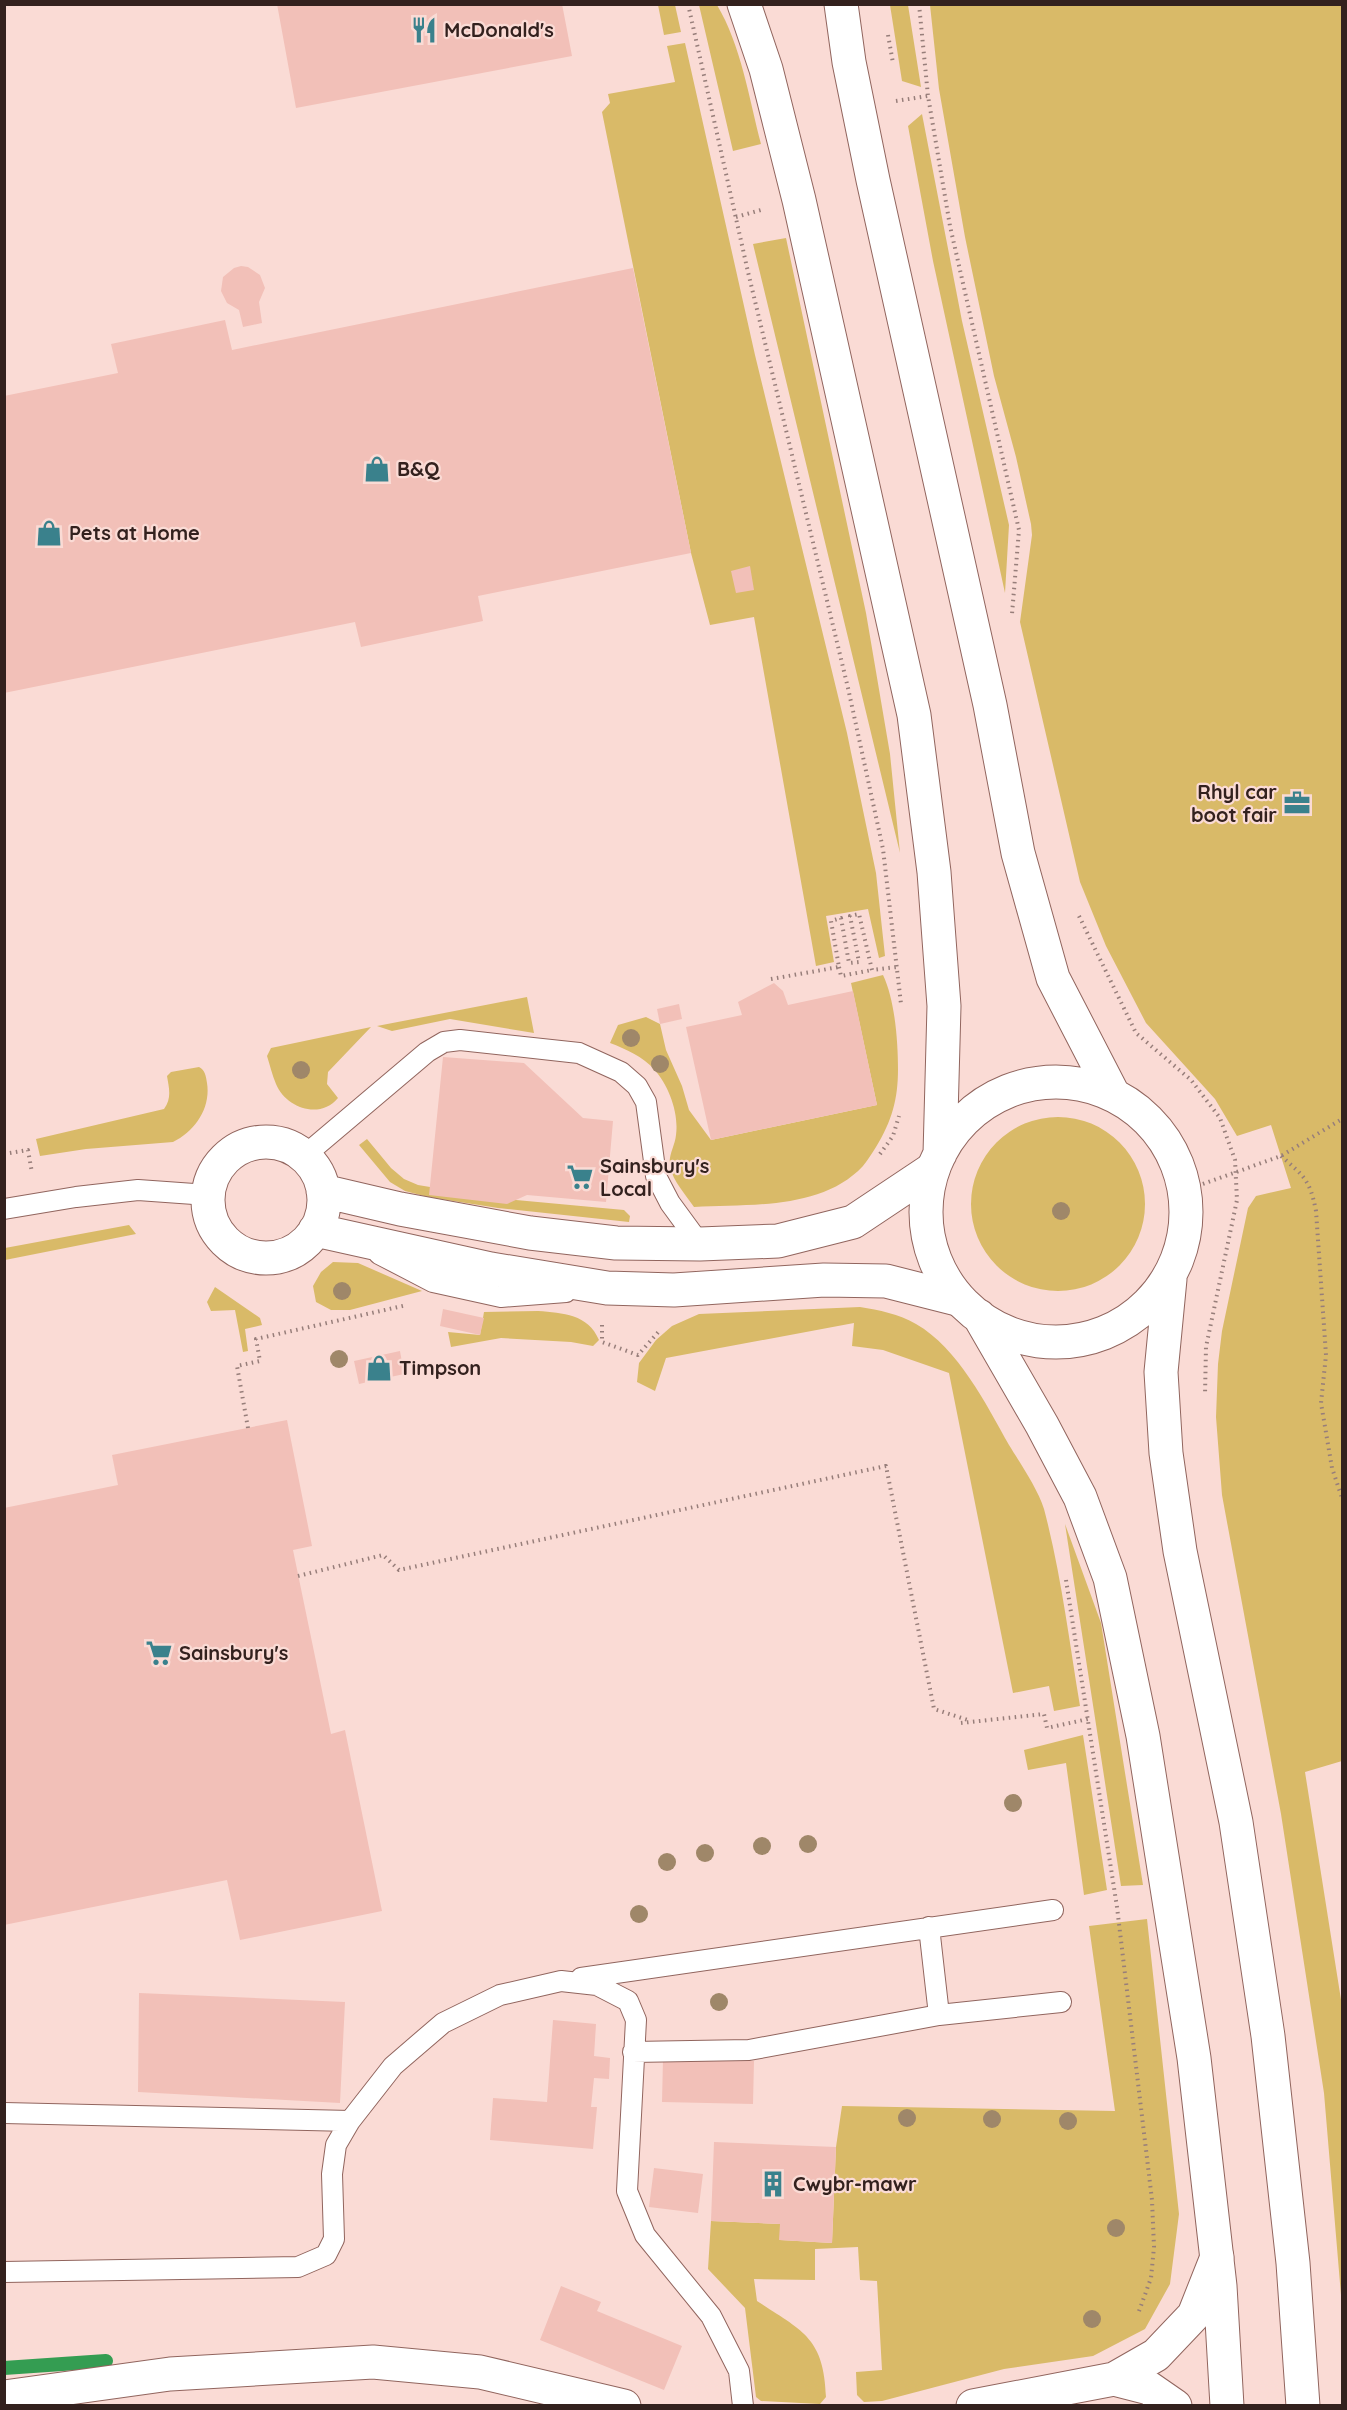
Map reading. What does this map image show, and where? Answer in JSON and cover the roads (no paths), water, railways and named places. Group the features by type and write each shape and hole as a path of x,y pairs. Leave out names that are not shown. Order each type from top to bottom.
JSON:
{"main road":[{"path":"744,4 766,69 799,200 914,715 934,872 944,1006 935,1162 924,1215 933,1260 968,1308 1042,1425 1080,1497 1110,1578 1143,1736 1191,2035 1217,2258 1227,2406"},
{"path":"841,4 849,62 870,170 990,705 1018,853 1053,978 1113,1094"},
{"path":"323,1191 400,1209 530,1233 616,1243 700,1244 778,1241 853,1222 935,1162 953,1130 982,1103 1024,1085 1069,1081 1113,1094 1150,1120 1176,1158 1186,1190 1185,1236 1170,1279 1161,1372 1166,1453 1180,1551 1236,1822 1268,2036 1293,2263 1303,2406"},
{"path":"329,1233 323,1211 323,1191 317,1171 304,1156 286,1145 266,1141 247,1145 228,1155 218,1166 210,1184 207,1204 212,1223 223,1240 240,1252 260,1258 285,1255 329,1233 491,1269 607,1288 674,1290 824,1280 886,1281 968,1308 993,1328 1036,1342 1100,1336 1140,1314 1170,1279"},
{"path":"973,2406 1114,2379 1156,2355 1194,2315 1217,2258"},
{"path":"4,2397 171,2374 373,2362 480,2372 624,2406"},
{"path":"1114,2379 1149,2388 1175,2406"}],"lane":[{"path":"304,1156 427,1052 444,1042 460,1040 579,1053 621,1072 637,1086 646,1102 656,1176 670,1203 700,1244"},
{"path":"4,1209 138,1190 208,1195"},
{"path":"4,2272 298,2267 326,2255 334,2239 332,2174 336,2145 350,2121 393,2066 443,2023 500,1995 561,1981 1053,1910"},
{"path":"929,1927 939,2015"},
{"path":"561,1981 597,1985 628,2001 636,2020 627,2191 645,2235 711,2316 740,2371 743,2406"},
{"path":"633,2052 749,2050 939,2015 1060,2002"},
{"path":"4,2113 350,2121"}],"waterway":[{"path":"4,2368 106,2361"}],"place":[{"name":"McDonald's","path":"424,30"},
{"name":"B&Q","path":"377,469"},
{"name":"Pets at Home","path":"49,533"},
{"name":"Rhyl car boot fair","path":"1297,803"},
{"name":"Sainsbury's Local","path":"580,1177"},
{"name":"Timpson","path":"379,1368"},
{"name":"Sainsbury's","path":"159,1653"},
{"name":"Cwybr-mawr","path":"773,2184"}]}
